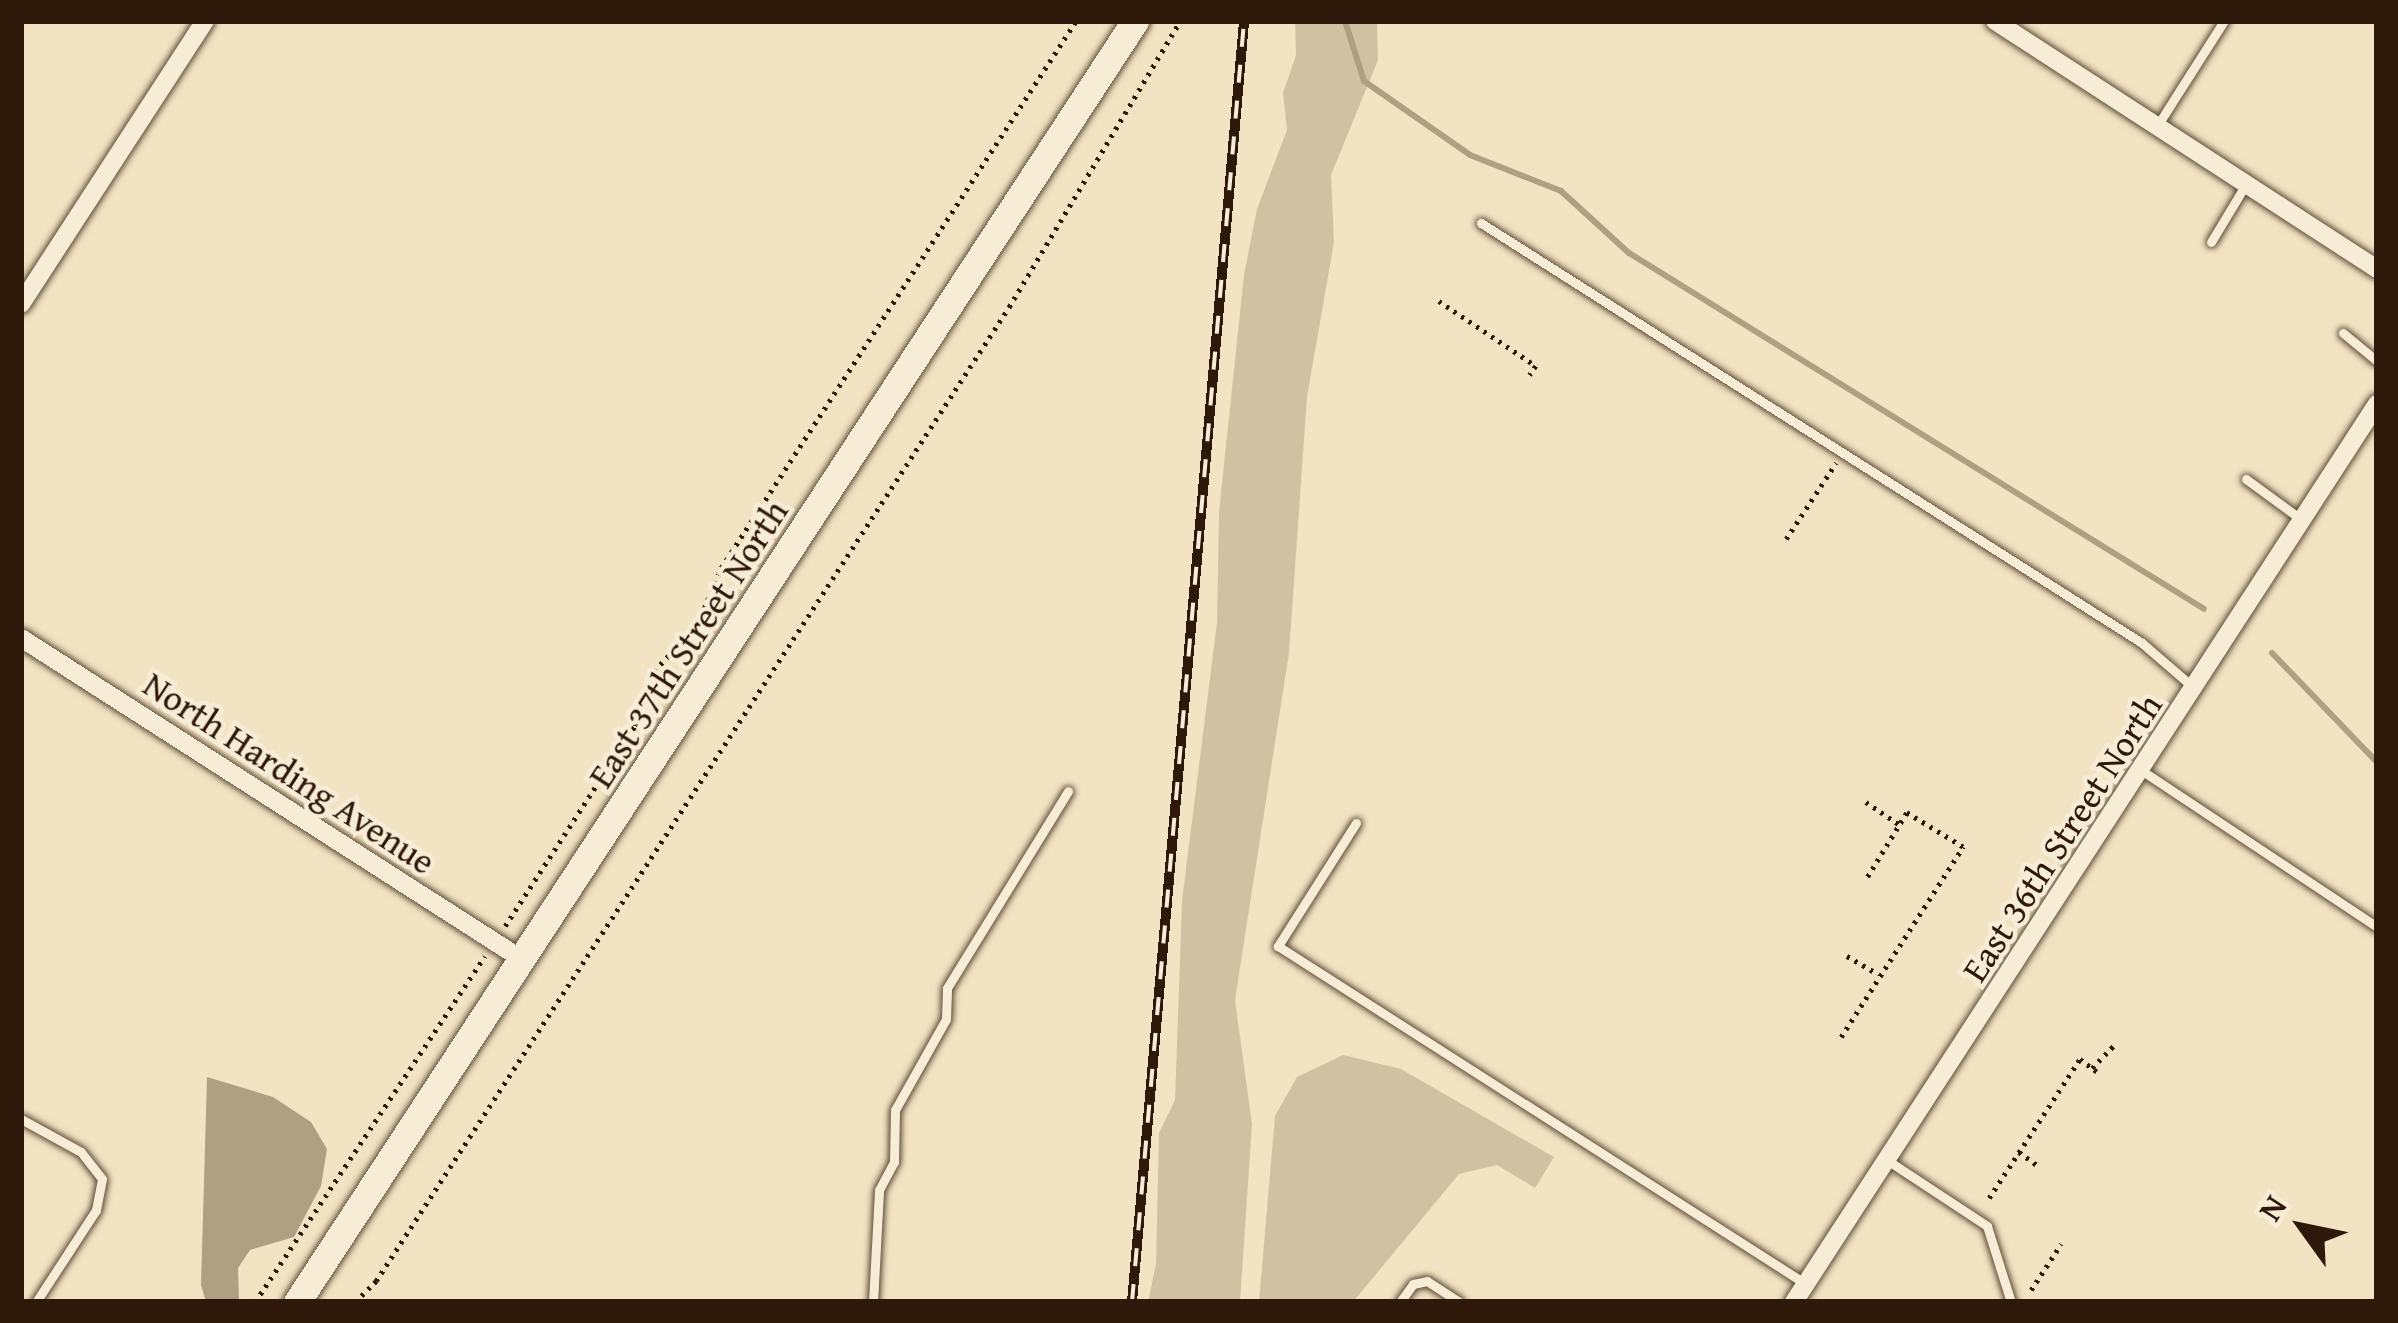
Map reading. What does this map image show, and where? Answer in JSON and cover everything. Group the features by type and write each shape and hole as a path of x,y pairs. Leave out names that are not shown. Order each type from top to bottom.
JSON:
{"main road":[{"name":"East 37th Street North","path":"296,1302 1135,21"}],"street":[{"path":"21,304 205,21"},
{"path":"1995,21 2377,269"},
{"name":"East 36th Street North","path":"1795,1302 2198,691 2377,404"},
{"name":"North Harding Avenue","path":"21,638 523,960"}],"lane":[{"path":"2157,126 2224,21"},
{"path":"2211,242 2246,184"},
{"path":"1481,223 2142,644 2198,691"},
{"path":"2343,333 2377,361"},
{"path":"2246,479 2302,520"},
{"path":"2144,772 2377,928"},
{"path":"873,1302 879,1190 894,1162 895,1110 946,1019 946,988 1068,791"},
{"path":"1356,823 1278,946 1806,1284"},
{"path":"21,1119 81,1152 102,1179 96,1210 36,1302"},
{"path":"1887,1160 1987,1226 2012,1302"},
{"path":"1400,1302 1413,1284 1427,1281 1459,1302"}],"path":[{"path":"255,1302 635,726 654,671 697,625 721,568 1076,21"},
{"path":"355,1302 376,1281 1009,307 1180,21"},
{"path":"1439,301 1536,366 1530,375"},
{"path":"1786,539 1843,453"},
{"path":"1866,802 1900,825"},
{"path":"1841,1037 1963,847 1907,813 1866,880"},
{"path":"1847,956 1880,975"},
{"path":"1989,1198 2080,1059 2094,1070 2114,1045"},
{"path":"2019,1153 2037,1165"},
{"path":"2031,1290 2060,1244"}],"shaded area":[{"path":"1295,21 1377,21 1378,60 1331,175 1334,242 1307,397 1289,653 1235,1000 1252,1124 1240,1302 1148,1302 1156,1264 1159,1133 1175,1100 1182,901 1217,622 1219,512 1244,275 1257,209 1287,130 1283,93 1296,55"},
{"path":"1343,1055 1401,1069 1554,1157 1535,1188 1497,1165 1459,1174 1353,1302 1259,1302 1275,1116 1297,1077"},
{"path":"207,1077 273,1097 311,1122 327,1149 321,1186 294,1237 250,1250 238,1268 239,1302 206,1302 201,1285"}],"waterway":[{"path":"1345,21 1364,81 1470,155 1561,191 1629,253 2204,609"},
{"path":"2272,653 2377,762"}],"railway":[{"path":"1132,1302 1244,21"}]}
